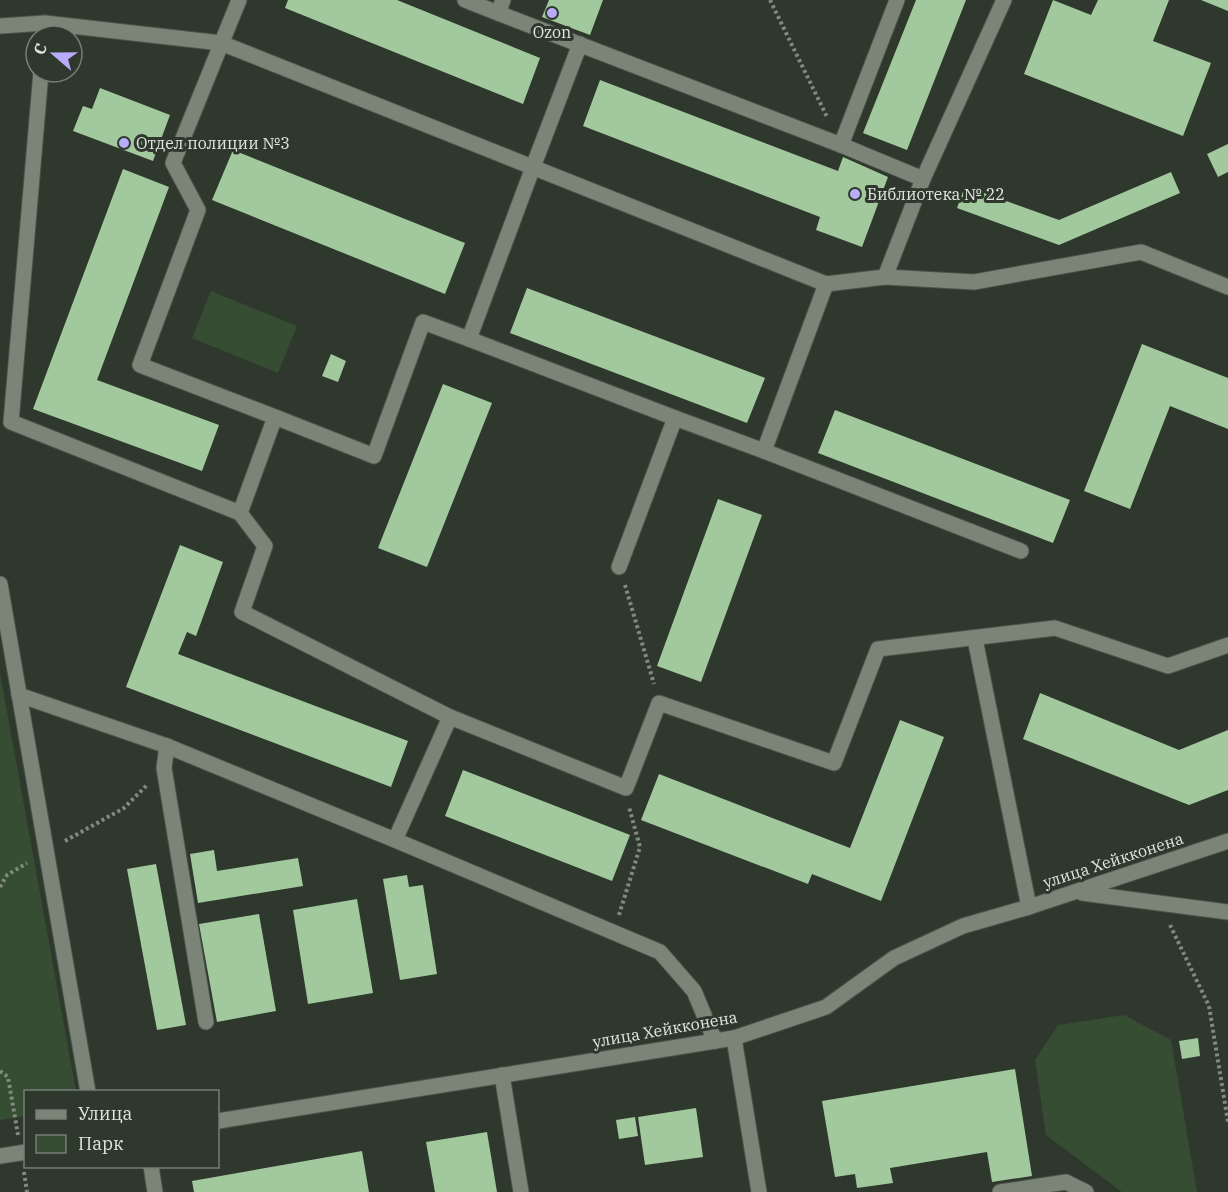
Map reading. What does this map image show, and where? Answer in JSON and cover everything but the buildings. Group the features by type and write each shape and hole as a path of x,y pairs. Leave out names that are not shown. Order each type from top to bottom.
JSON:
{"street":[{"path":"239,0 173,163 198,210 140,365 374,456 423,322 1021,551"},
{"path":"465,0 501,6 580,44 923,179"},
{"path":"841,145 897,0"},
{"path":"885,278 923,179 1004,0"},
{"path":"0,26 24,28"},
{"path":"84,32 220,44 826,284 885,278 974,282 1141,252 1228,287"},
{"path":"469,339 580,44"},
{"path":"40,84 6,420 240,513 266,546 242,612 450,717 626,788 659,703 834,763 878,649 1055,628 1168,666 1228,645"},
{"path":"764,451 826,284"},
{"path":"240,513 275,417"},
{"path":"620,567 675,418"},
{"path":"0,584 88,1090"},
{"path":"975,639 1029,907"},
{"path":"19,695 167,746 615,930 660,951 694,991 715,1041"},
{"path":"395,840 450,717"},
{"path":"167,746 164,768 206,1022"},
{"name":"улица Хейкконена","path":"219,1121 734,1038 825,1007 894,958 963,926 1076,892 1228,841"},
{"path":"1076,892 1228,912"},
{"path":"734,1038 759,1192"},
{"path":"501,1075 521,1192"},
{"path":"0,1156 23,1152"},
{"path":"151,1168 155,1192"},
{"path":"1000,1192 1066,1182 1086,1192"}],"path":[{"path":"770,0 841,145"},
{"path":"620,567 659,703"},
{"path":"0,887 7,875 124,808 164,768"},
{"path":"615,930 640,847 626,788"},
{"path":"1159,902 1209,1006 1228,1122"},
{"path":"0,1071 8,1077 23,1152"},
{"path":"25,1168 27,1192"}],"green space":[{"path":"211,291 297,326 278,373 192,338"},
{"path":"0,673 76,1090 24,1090 24,1116 0,1120"},
{"path":"1124,1015 1171,1040 1197,1192 1122,1192 1046,1135 1035,1060 1058,1025"}],"place":[{"name":"Ozon","path":"552,13"},
{"name":"Отдел полиции №3","path":"124,143"},
{"name":"Библиотека № 22","path":"855,194"}]}
